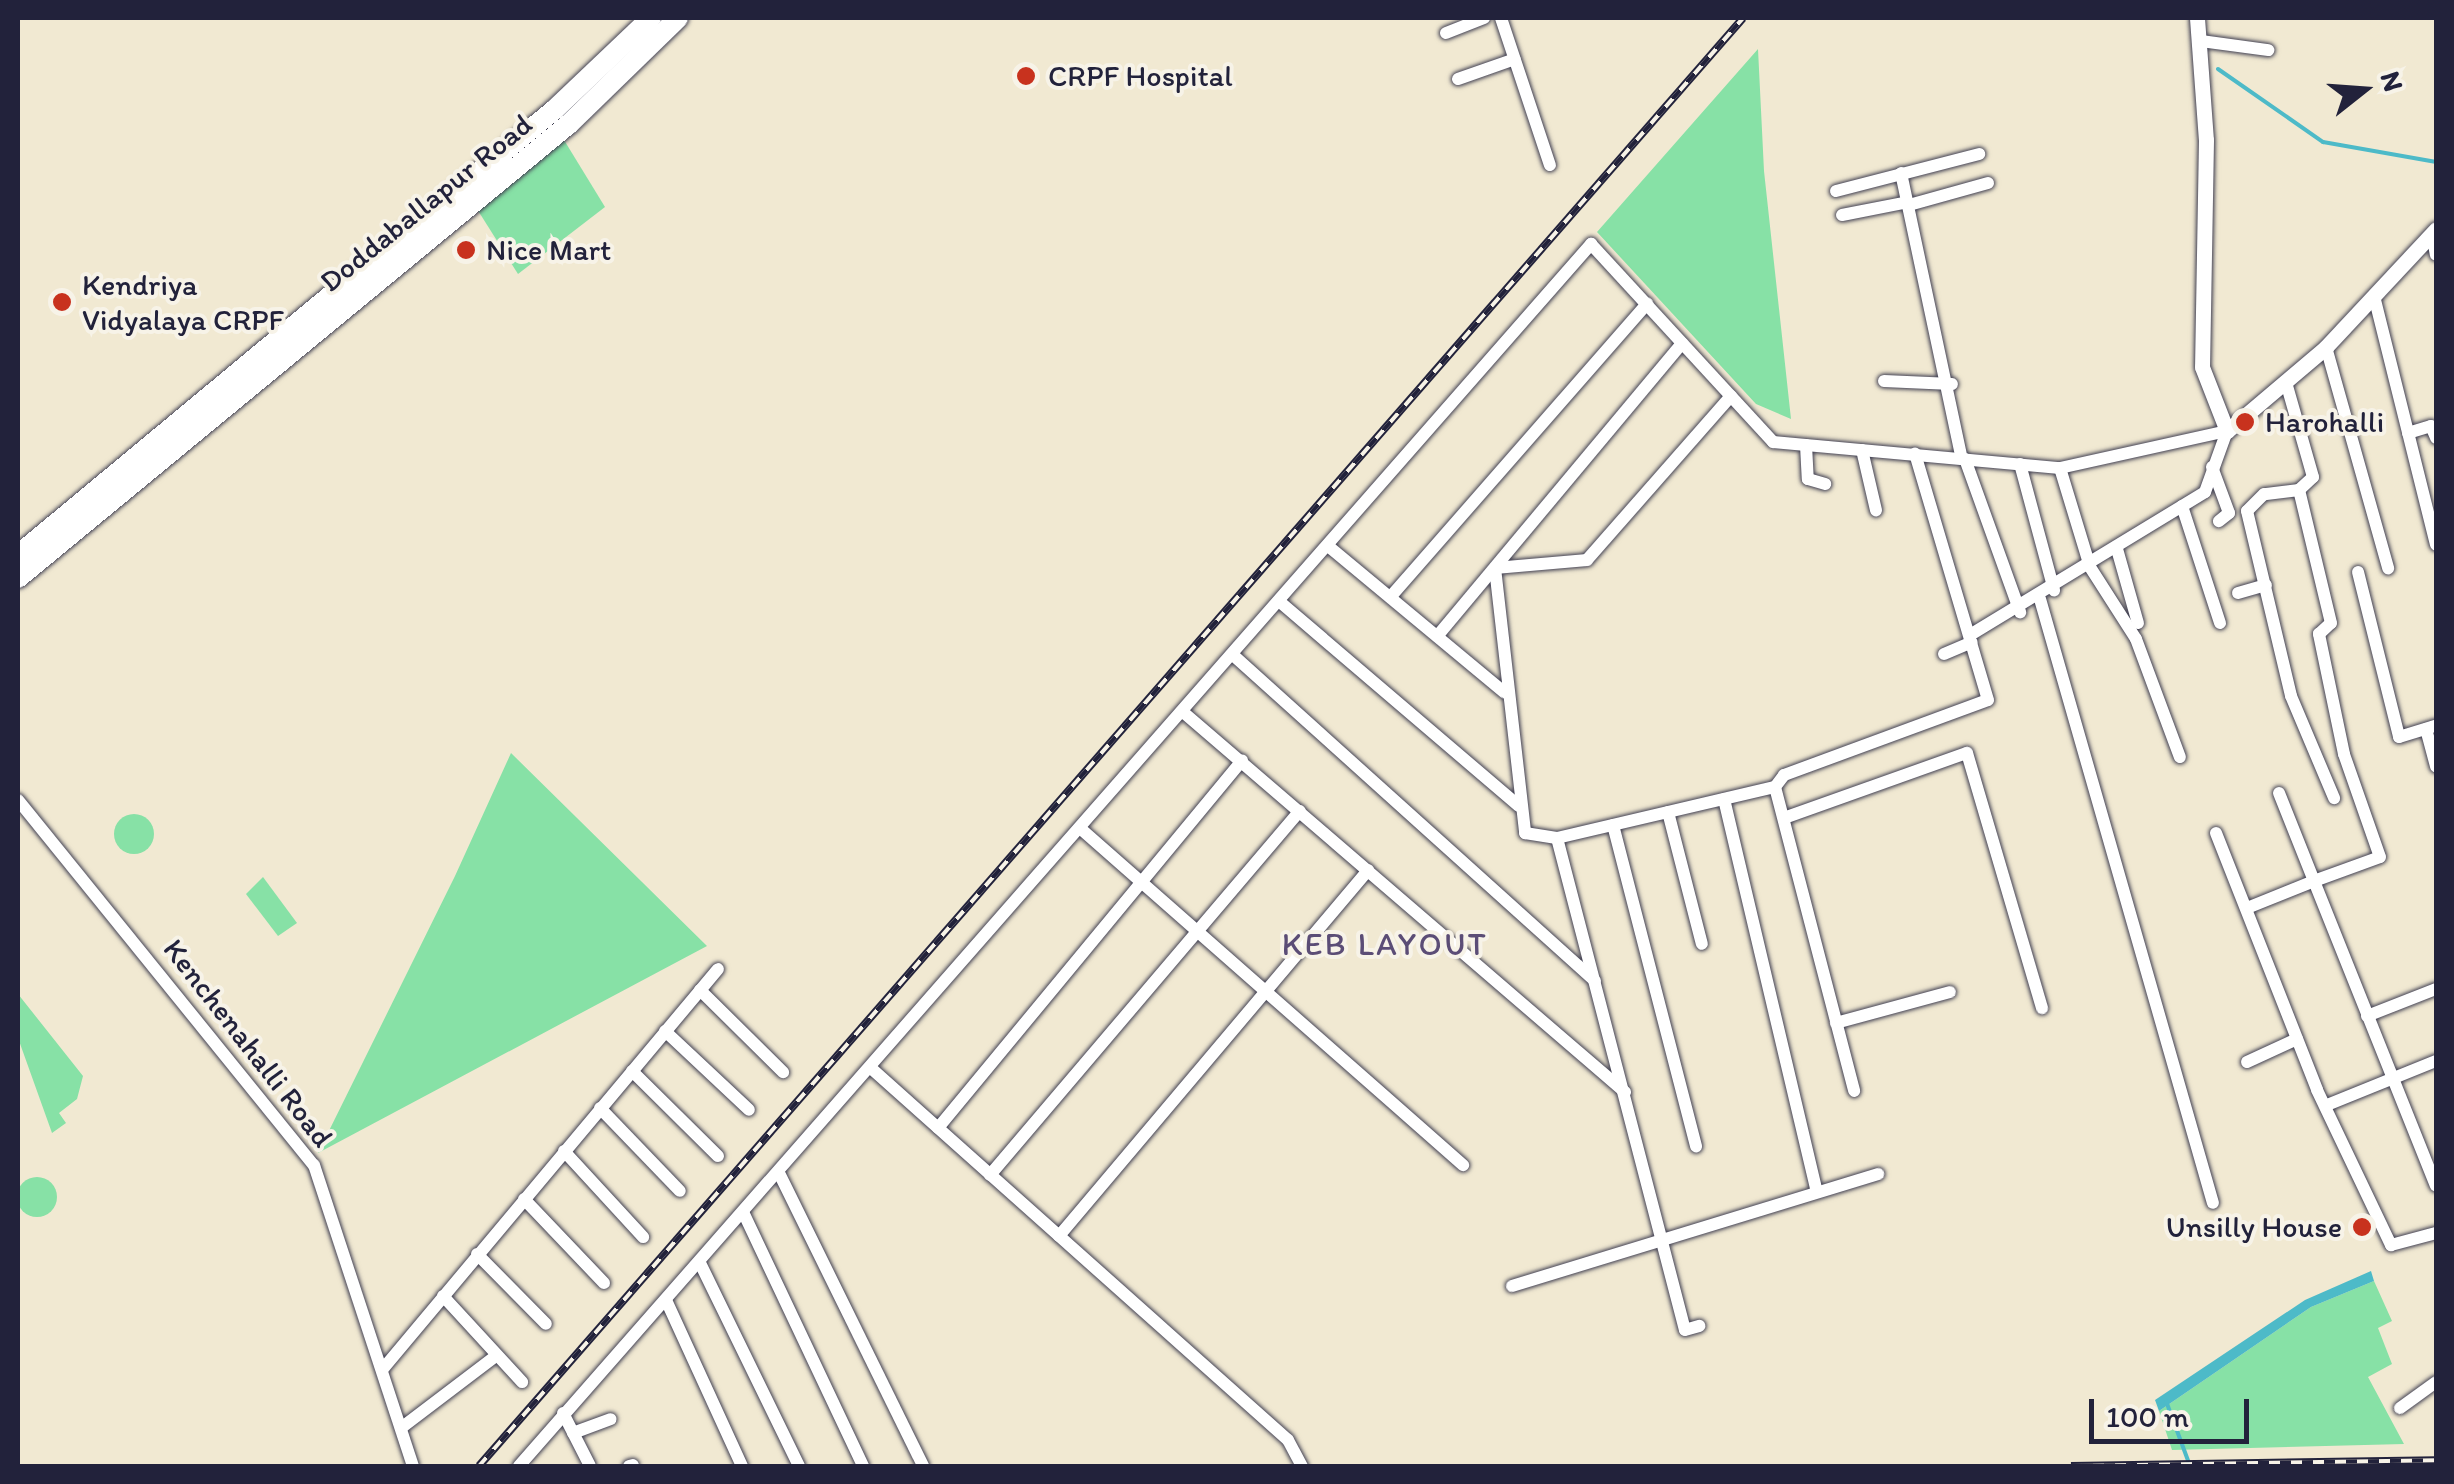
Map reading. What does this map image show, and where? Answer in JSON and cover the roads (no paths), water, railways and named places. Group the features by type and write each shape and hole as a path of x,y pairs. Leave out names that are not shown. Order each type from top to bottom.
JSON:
{"main road":[{"name":"Doddaballapur Road","path":"18,555 554,110 651,18"},
{"name":"Doddaballapur Road","path":"18,578 569,124 678,18"}],"street":[{"path":"1446,32 1484,18"},
{"path":"1501,18 1550,165"},
{"path":"1944,654 2020,612 2205,492 2227,431 2202,367 2201,41 2197,18"},
{"path":"2201,41 2268,50"},
{"path":"1458,79 1515,58"},
{"path":"1836,192 1978,154"},
{"path":"1902,175 1952,384 1964,459 2020,612"},
{"path":"1842,215 1908,204 1988,183"},
{"path":"2434,231 2436,255"},
{"path":"523,1465 563,1413 780,1175 1591,244 1773,442 2060,468 2227,431 2375,300 2434,231"},
{"path":"2375,300 2436,544"},
{"path":"1393,594 1646,304"},
{"path":"1440,634 1682,343"},
{"path":"2326,347 2388,568"},
{"path":"1884,382 1952,384"},
{"path":"2286,382 2313,477 2299,490 2248,504 2302,728 2334,798"},
{"path":"1495,568 1587,560 1731,396"},
{"path":"2408,433 2431,426 2436,438"},
{"path":"1806,444 1808,479 1826,484"},
{"path":"1862,450 1876,510"},
{"path":"1495,568 1504,692 1525,833 1557,838 1775,787 1784,775 1988,700 1915,454"},
{"path":"2020,464 2054,590"},
{"path":"2060,468 2090,567 2136,640 2180,757"},
{"path":"2212,468 2229,513 2219,521"},
{"path":"2247,908 2380,858 2344,754 2319,634 2331,623 2299,490"},
{"path":"2182,506 2220,623"},
{"path":"1328,546 1393,594 1504,692"},
{"path":"2117,548 2138,622"},
{"path":"2358,572 2399,737 2431,728 2436,767"},
{"path":"2238,592 2266,585"},
{"path":"2040,598 2213,1202"},
{"path":"1280,602 1519,806"},
{"path":"1233,655 1595,981"},
{"path":"1183,712 1625,1092"},
{"path":"1784,818 1967,753 2042,1008"},
{"path":"938,1128 1242,761"},
{"path":"1775,787 1854,1091"},
{"path":"2279,793 2392,1078 2431,1155 2436,1186"},
{"path":"1724,799 1816,1188"},
{"name":"Kenchenahalli Road","path":"18,800 314,1165 412,1466"},
{"path":"990,1174 1300,811"},
{"path":"1668,812 1702,944"},
{"path":"1613,825 1696,1146"},
{"path":"1081,829 1196,935 1463,1164"},
{"path":"2216,833 2298,1039 2392,1245 2436,1233"},
{"path":"1557,838 1685,1330 1699,1326"},
{"path":"1059,1236 1368,870"},
{"path":"382,1370 718,969"},
{"path":"2368,1016 2436,988"},
{"path":"700,990 784,1072"},
{"path":"1836,1023 1950,992"},
{"path":"665,1032 749,1110"},
{"path":"2247,1062 2298,1039"},
{"path":"2327,1105 2436,1061"},
{"path":"872,1069 1288,1440 1302,1466"},
{"path":"632,1071 718,1156"},
{"path":"600,1108 680,1191"},
{"path":"564,1151 642,1237"},
{"path":"1512,1286 1816,1188 1878,1174"},
{"path":"780,1175 923,1466"},
{"path":"524,1199 604,1283"},
{"path":"744,1214 863,1466"},
{"path":"477,1254 546,1324"},
{"path":"700,1263 799,1466"},
{"path":"442,1296 522,1382"},
{"path":"666,1300 742,1466"},
{"path":"400,1428 496,1356"},
{"path":"2400,1408 2436,1382"},
{"path":"563,1413 590,1466"},
{"path":"573,1433 611,1419"}],"water":[{"path":"2371,1271 2374,1281 2311,1307 2159,1411 2155,1400 2305,1300"}],"waterway":[{"path":"2218,69 2323,142 2436,162"},
{"path":"2166,1401 2190,1466"}],"railway":[{"path":"479,1466 1743,18"},
{"path":"2071,1466 2436,1460"}],"place":[{"name":"CRPF Hospital","path":"1026,76"},
{"name":"Nice Mart","path":"466,250"},
{"name":"Kendriya Vidyalaya CRPF","path":"62,302"},
{"name":"Harohalli","path":"2245,422"},
{"name":"Unsilly House","path":"2362,1227"}],"district":[{"name":"KEB LAYOUT","path":"1385,944"}]}
